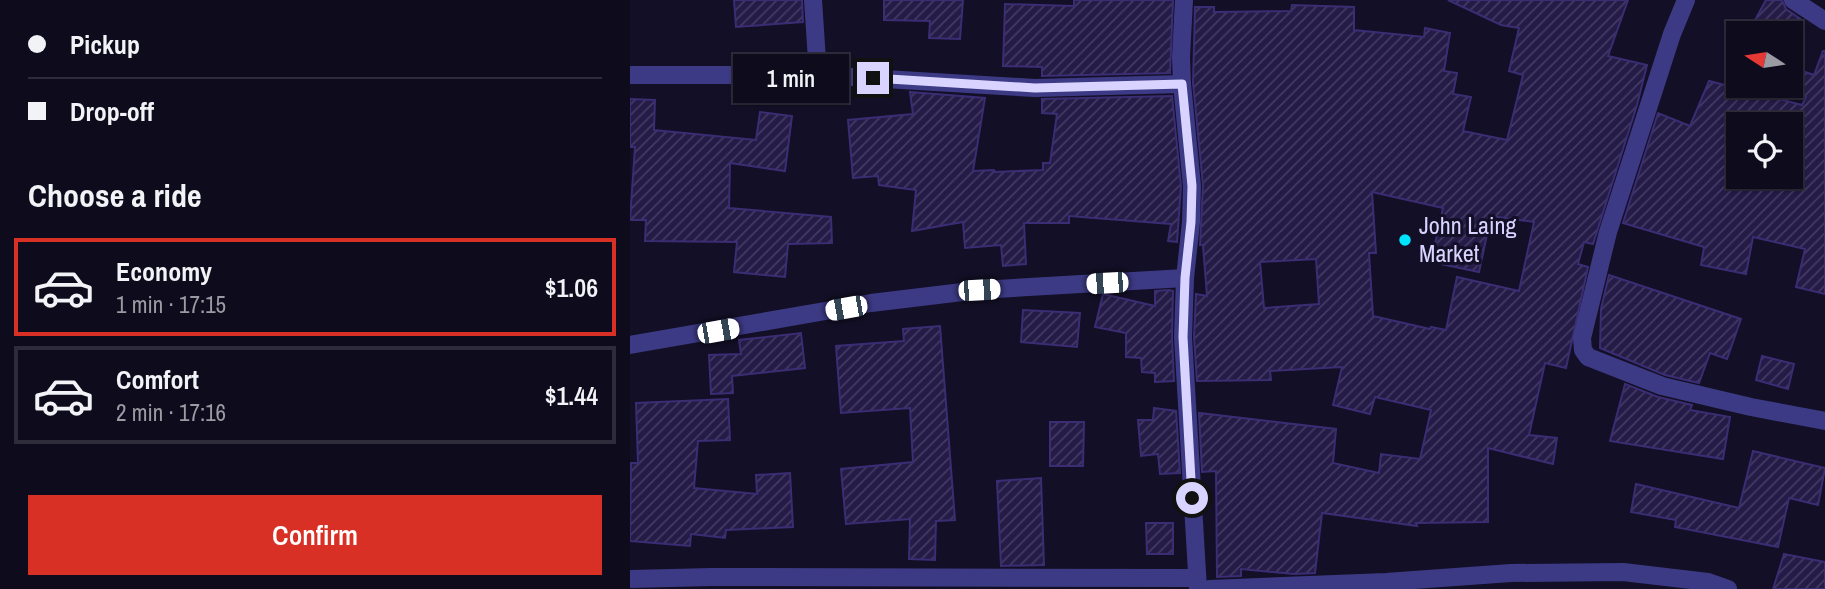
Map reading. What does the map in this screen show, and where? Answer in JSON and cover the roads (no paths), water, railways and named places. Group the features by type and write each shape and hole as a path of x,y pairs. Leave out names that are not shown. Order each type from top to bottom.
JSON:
{"street":[{"path":"813,0 818,75"},
{"path":"1184,0 1182,84 1192,186 1183,337 1201,585"},
{"path":"1686,0 1672,34 1608,232 1582,338 1583,350 1588,357 1662,386 1751,408 1825,421"},
{"path":"1793,0 1825,21"},
{"path":"630,75 818,75 1035,88 1182,84"},
{"path":"630,345 871,303 979,290 1185,278"},
{"path":"630,579 712,577 1201,585 1387,582 1511,573 1623,572 1708,582 1728,589"}],"place":[{"name":"John Laing Market","path":"1405,240"}]}
